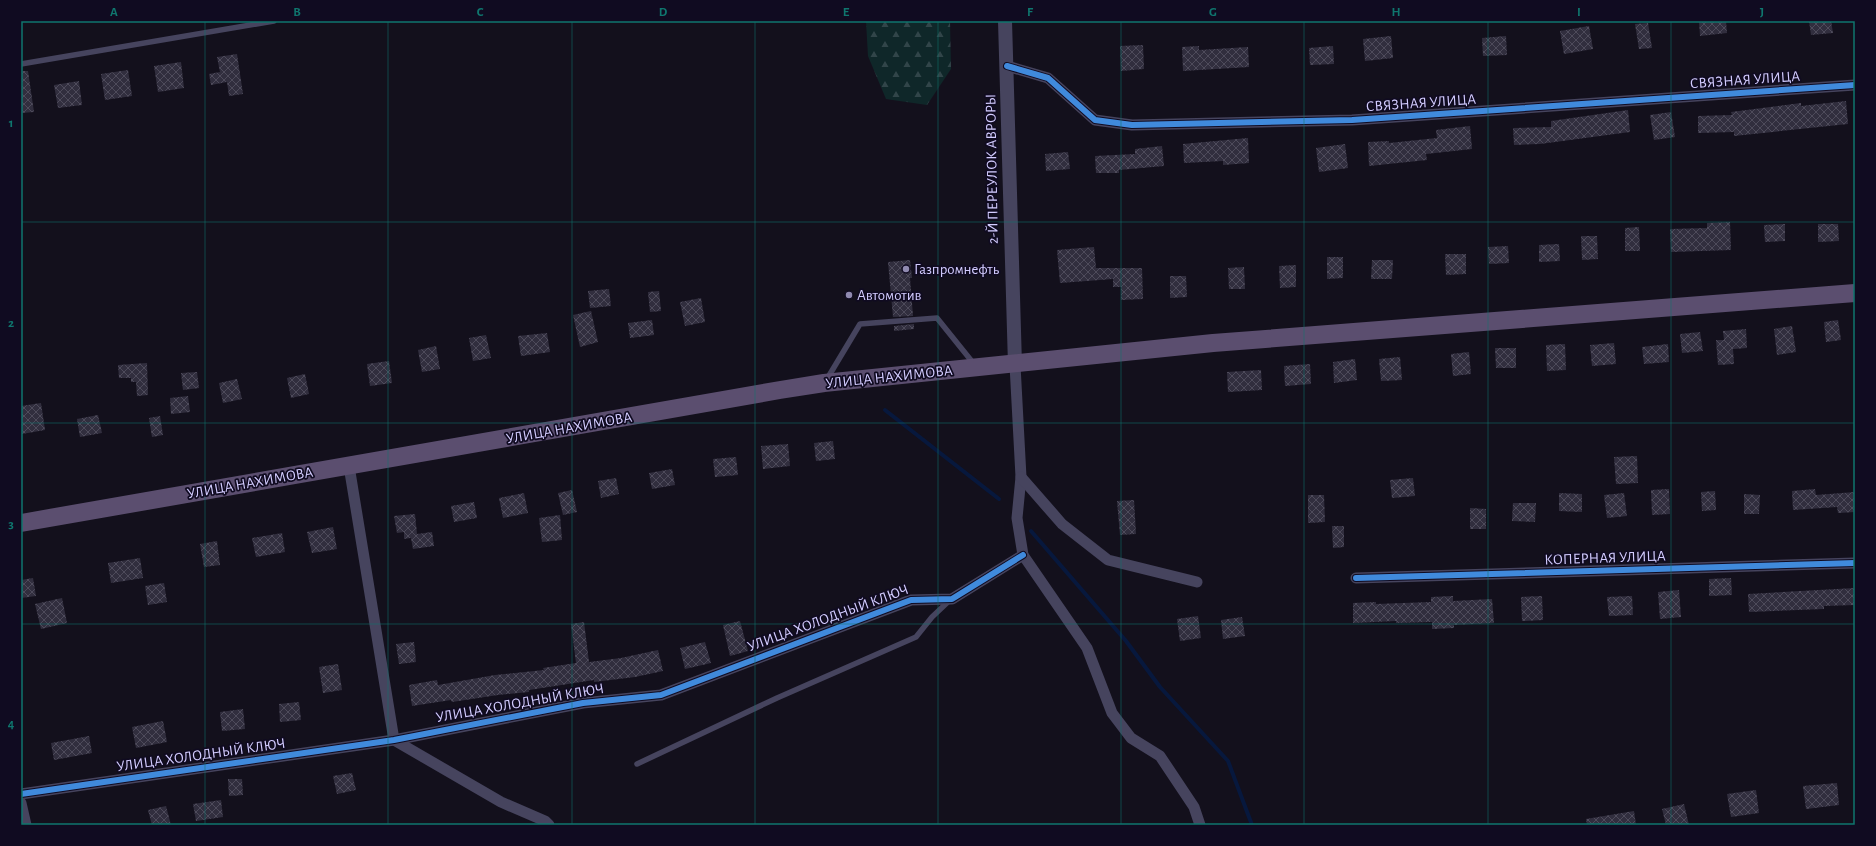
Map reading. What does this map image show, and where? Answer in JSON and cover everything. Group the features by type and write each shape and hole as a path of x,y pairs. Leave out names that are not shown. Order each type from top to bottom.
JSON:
{"main road":[{"name":"УЛИЦА НАХИМОВА","path":"21,523 824,383 1221,343 1855,293"}],"street":[{"name":"2-Й ПЕРЕУЛОК АВРОРЫ","path":"1005,21 1014,365"},
{"name":"СВЯЗНАЯ УЛИЦА","path":"1007,66 1048,78 1095,120 1132,125 1352,120 1855,85"},
{"path":"1014,365 1021,476 1017,518 1023,555 1087,648 1112,713 1131,738 1160,756 1194,807 1200,825"},
{"path":"349,466 394,740 501,802 545,821 549,825"},
{"path":"1021,476 1062,524 1108,560 1197,582"},
{"path":"952,599 1023,555"},
{"name":"КОПЕРНАЯ УЛИЦА","path":"1356,578 1855,563"},
{"name":"УЛИЦА ХОЛОДНЫЙ КЛЮЧ","path":"21,794 394,740 584,703 661,695 911,600 952,599"},
{"path":"21,803 26,825"}],"lane":[{"path":"21,64 274,21"},
{"path":"824,383 860,324 936,318 977,368"},
{"path":"637,764 777,698 916,637 932,617 952,599"}],"green space":[{"path":"866,21 950,21 951,69 927,105 886,99 868,56"}],"building":[{"path":"1699,21 1726,21 1727,33 1700,36"},
{"path":"1809,21 1831,21 1833,33 1811,35"},
{"path":"1648,23 1652,48 1639,49 1635,24"},
{"path":"1589,26 1593,49 1564,54 1560,31"},
{"path":"1391,36 1393,58 1365,61 1363,39"},
{"path":"1506,36 1507,55 1483,56 1482,38"},
{"path":"1143,45 1144,69 1121,71 1120,46"},
{"path":"1199,46 1199,50 1248,47 1249,67 1183,71 1182,47"},
{"path":"1333,46 1334,64 1310,65 1309,48"},
{"path":"237,54 243,94 229,96 227,82 211,85 209,74 220,72 217,57"},
{"path":"181,62 184,88 158,92 154,66"},
{"path":"128,70 132,96 105,100 101,74"},
{"path":"21,71 28,71 34,112 21,113"},
{"path":"79,81 82,105 58,108 54,85"},
{"path":"1846,101 1848,124 1734,136 1734,132 1698,133 1698,116 1732,115 1731,112 1801,103 1801,106"},
{"path":"1628,110 1630,132 1540,144 1514,145 1513,128 1551,127 1551,121"},
{"path":"1671,112 1675,137 1654,140 1650,115"},
{"path":"1470,126 1472,149 1426,154 1427,160 1369,166 1368,142 1389,141 1389,143 1437,138 1436,130"},
{"path":"1248,138 1249,163 1223,165 1223,161 1184,163 1183,144"},
{"path":"1345,144 1348,168 1319,172 1316,148"},
{"path":"1162,146 1164,166 1119,170 1119,173 1096,173 1095,156 1135,154 1135,149"},
{"path":"1068,152 1070,169 1046,171 1045,154"},
{"path":"1730,222 1731,250 1671,252 1670,229 1707,228 1707,223"},
{"path":"1785,224 1785,241 1765,242 1764,225"},
{"path":"1818,224 1838,224 1839,241 1818,242"},
{"path":"1639,227 1640,251 1625,251 1625,228"},
{"path":"1581,236 1597,236 1598,259 1582,260"},
{"path":"1559,244 1560,261 1539,262 1539,245"},
{"path":"1508,246 1509,263 1489,264 1488,247"},
{"path":"1094,247 1096,268 1142,268 1143,299 1121,300 1121,287 1113,287 1113,279 1060,283 1057,250"},
{"path":"1445,254 1466,254 1466,274 1446,275"},
{"path":"1327,257 1343,257 1343,278 1327,279"},
{"path":"910,260 913,316 893,317 888,262"},
{"path":"1372,260 1393,260 1392,279 1371,279"},
{"path":"1296,265 1296,287 1280,288 1279,266"},
{"path":"1244,267 1245,289 1229,289 1228,268"},
{"path":"1170,276 1186,276 1187,297 1170,298"},
{"path":"609,289 611,306 590,308 588,291"},
{"path":"659,291 661,311 650,312 648,292"},
{"path":"701,298 705,322 685,326 680,302"},
{"path":"591,311 598,342 580,347 573,315"},
{"path":"652,320 654,335 630,338 628,323"},
{"path":"1838,320 1841,340 1826,342 1824,322"},
{"path":"914,324 914,329 894,331 894,326"},
{"path":"1792,326 1796,352 1777,355 1774,329"},
{"path":"1746,329 1747,348 1733,349 1734,364 1718,365 1716,340 1724,340 1723,331"},
{"path":"1700,332 1703,351 1682,353 1680,334"},
{"path":"547,333 550,352 521,356 518,336"},
{"path":"486,335 491,358 473,361 469,338"},
{"path":"1614,343 1616,364 1592,366 1590,345"},
{"path":"1565,344 1566,370 1547,371 1546,345"},
{"path":"1668,344 1669,362 1644,364 1642,347"},
{"path":"436,346 440,369 422,372 418,350"},
{"path":"1495,348 1516,348 1516,368 1496,368"},
{"path":"1469,352 1471,374 1453,376 1451,354"},
{"path":"1400,357 1402,380 1381,381 1379,359"},
{"path":"1355,359 1357,380 1334,383 1333,362"},
{"path":"389,361 392,383 370,386 367,364"},
{"path":"147,363 148,395 137,396 136,382 131,382 131,378 119,378 118,365"},
{"path":"1310,364 1311,384 1285,386 1284,366"},
{"path":"1261,370 1262,390 1228,392 1227,372"},
{"path":"197,372 199,388 183,390 181,373"},
{"path":"305,374 309,394 291,398 287,378"},
{"path":"237,379 242,399 223,403 219,383"},
{"path":"188,396 190,412 171,414 170,398"},
{"path":"41,403 45,430 22,434 21,406"},
{"path":"98,415 102,433 80,437 77,419"},
{"path":"160,416 163,435 152,437 149,418"},
{"path":"833,441 835,459 816,461 814,443"},
{"path":"788,444 790,466 763,469 761,446"},
{"path":"1637,456 1638,483 1616,484 1614,457"},
{"path":"736,457 738,475 715,477 713,459"},
{"path":"672,469 675,485 652,489 649,473"},
{"path":"616,478 619,494 601,498 598,481"},
{"path":"1413,478 1415,496 1392,498 1390,480"},
{"path":"1669,489 1670,514 1652,515 1651,490"},
{"path":"1815,489 1816,495 1855,492 1855,512 1838,513 1837,507 1793,510 1792,491"},
{"path":"572,490 577,512 563,515 558,493"},
{"path":"1715,491 1716,510 1702,511 1701,492"},
{"path":"524,493 528,513 503,518 499,498"},
{"path":"1559,493 1582,494 1582,512 1559,511"},
{"path":"1624,493 1627,516 1607,518 1604,495"},
{"path":"1744,494 1760,495 1759,514 1744,514"},
{"path":"1308,495 1324,495 1325,522 1308,523"},
{"path":"1134,500 1136,534 1120,535 1117,501"},
{"path":"474,502 477,518 454,522 451,506"},
{"path":"1513,503 1536,503 1535,522 1512,521"},
{"path":"1470,508 1486,509 1486,529 1470,529"},
{"path":"415,514 417,534 432,532 434,546 413,549 411,538 404,539 404,532 397,533 394,516"},
{"path":"560,515 562,540 542,542 539,518"},
{"path":"1332,526 1344,526 1344,547 1333,548"},
{"path":"333,527 337,549 312,553 307,532"},
{"path":"282,533 285,552 256,557 252,538"},
{"path":"217,541 220,565 204,567 200,544"},
{"path":"140,558 143,578 111,583 108,563"},
{"path":"33,578 36,596 21,598 21,580"},
{"path":"1731,578 1732,595 1709,596 1709,579"},
{"path":"164,583 167,602 148,605 145,586"},
{"path":"1855,588 1855,605 1824,606 1824,609 1749,612 1748,594"},
{"path":"1679,590 1681,617 1660,619 1658,592"},
{"path":"1453,596 1453,601 1492,599 1494,623 1454,625 1454,628 1432,629 1432,622 1396,623 1396,621 1353,623 1353,603 1376,602 1376,604 1431,602 1431,597"},
{"path":"1542,596 1543,620 1522,621 1521,597"},
{"path":"1632,596 1633,615 1609,616 1607,597"},
{"path":"62,598 67,623 41,629 35,604"},
{"path":"1198,616 1201,638 1180,641 1177,619"},
{"path":"1242,617 1245,636 1223,639 1221,620"},
{"path":"740,621 748,651 730,656 723,625"},
{"path":"584,622 589,662 621,658 658,650 663,671 635,677 594,682 594,680 529,690 529,692 452,702 451,700 412,706 409,685 437,680 438,685 495,675 544,670 543,668 576,663 571,624"},
{"path":"414,642 416,662 399,664 396,644"},
{"path":"705,642 711,663 685,669 680,648"},
{"path":"338,664 342,690 323,693 319,667"},
{"path":"299,702 301,720 280,722 279,704"},
{"path":"243,709 245,729 222,731 220,712"},
{"path":"163,721 167,742 136,748 132,727"},
{"path":"89,736 92,753 54,760 51,743"},
{"path":"352,773 356,790 337,794 333,776"},
{"path":"228,779 242,779 243,795 229,796"},
{"path":"1837,783 1839,805 1806,809 1803,786"},
{"path":"1756,790 1759,813 1731,817 1727,794"},
{"path":"221,800 223,817 196,821 193,804"},
{"path":"1684,804 1689,825 1666,825 1662,809"},
{"path":"166,806 171,825 152,825 148,810"},
{"path":"1634,811 1636,825 1587,825 1586,819"}],"waterway":[{"path":"885,410 999,499"},
{"path":"1031,531 1126,641 1160,687 1228,761 1252,825"}],"cycle path":[{"path":"1007,66 1048,78 1095,120 1132,125 1352,120 1855,85"},
{"path":"21,794 394,740 583,703 661,695 911,600 952,599 1023,555"},
{"path":"1356,578 1855,563"}],"place":[{"name":"Газпромнефть","path":"906,269"},
{"name":"Автомотив","path":"849,295"}]}
